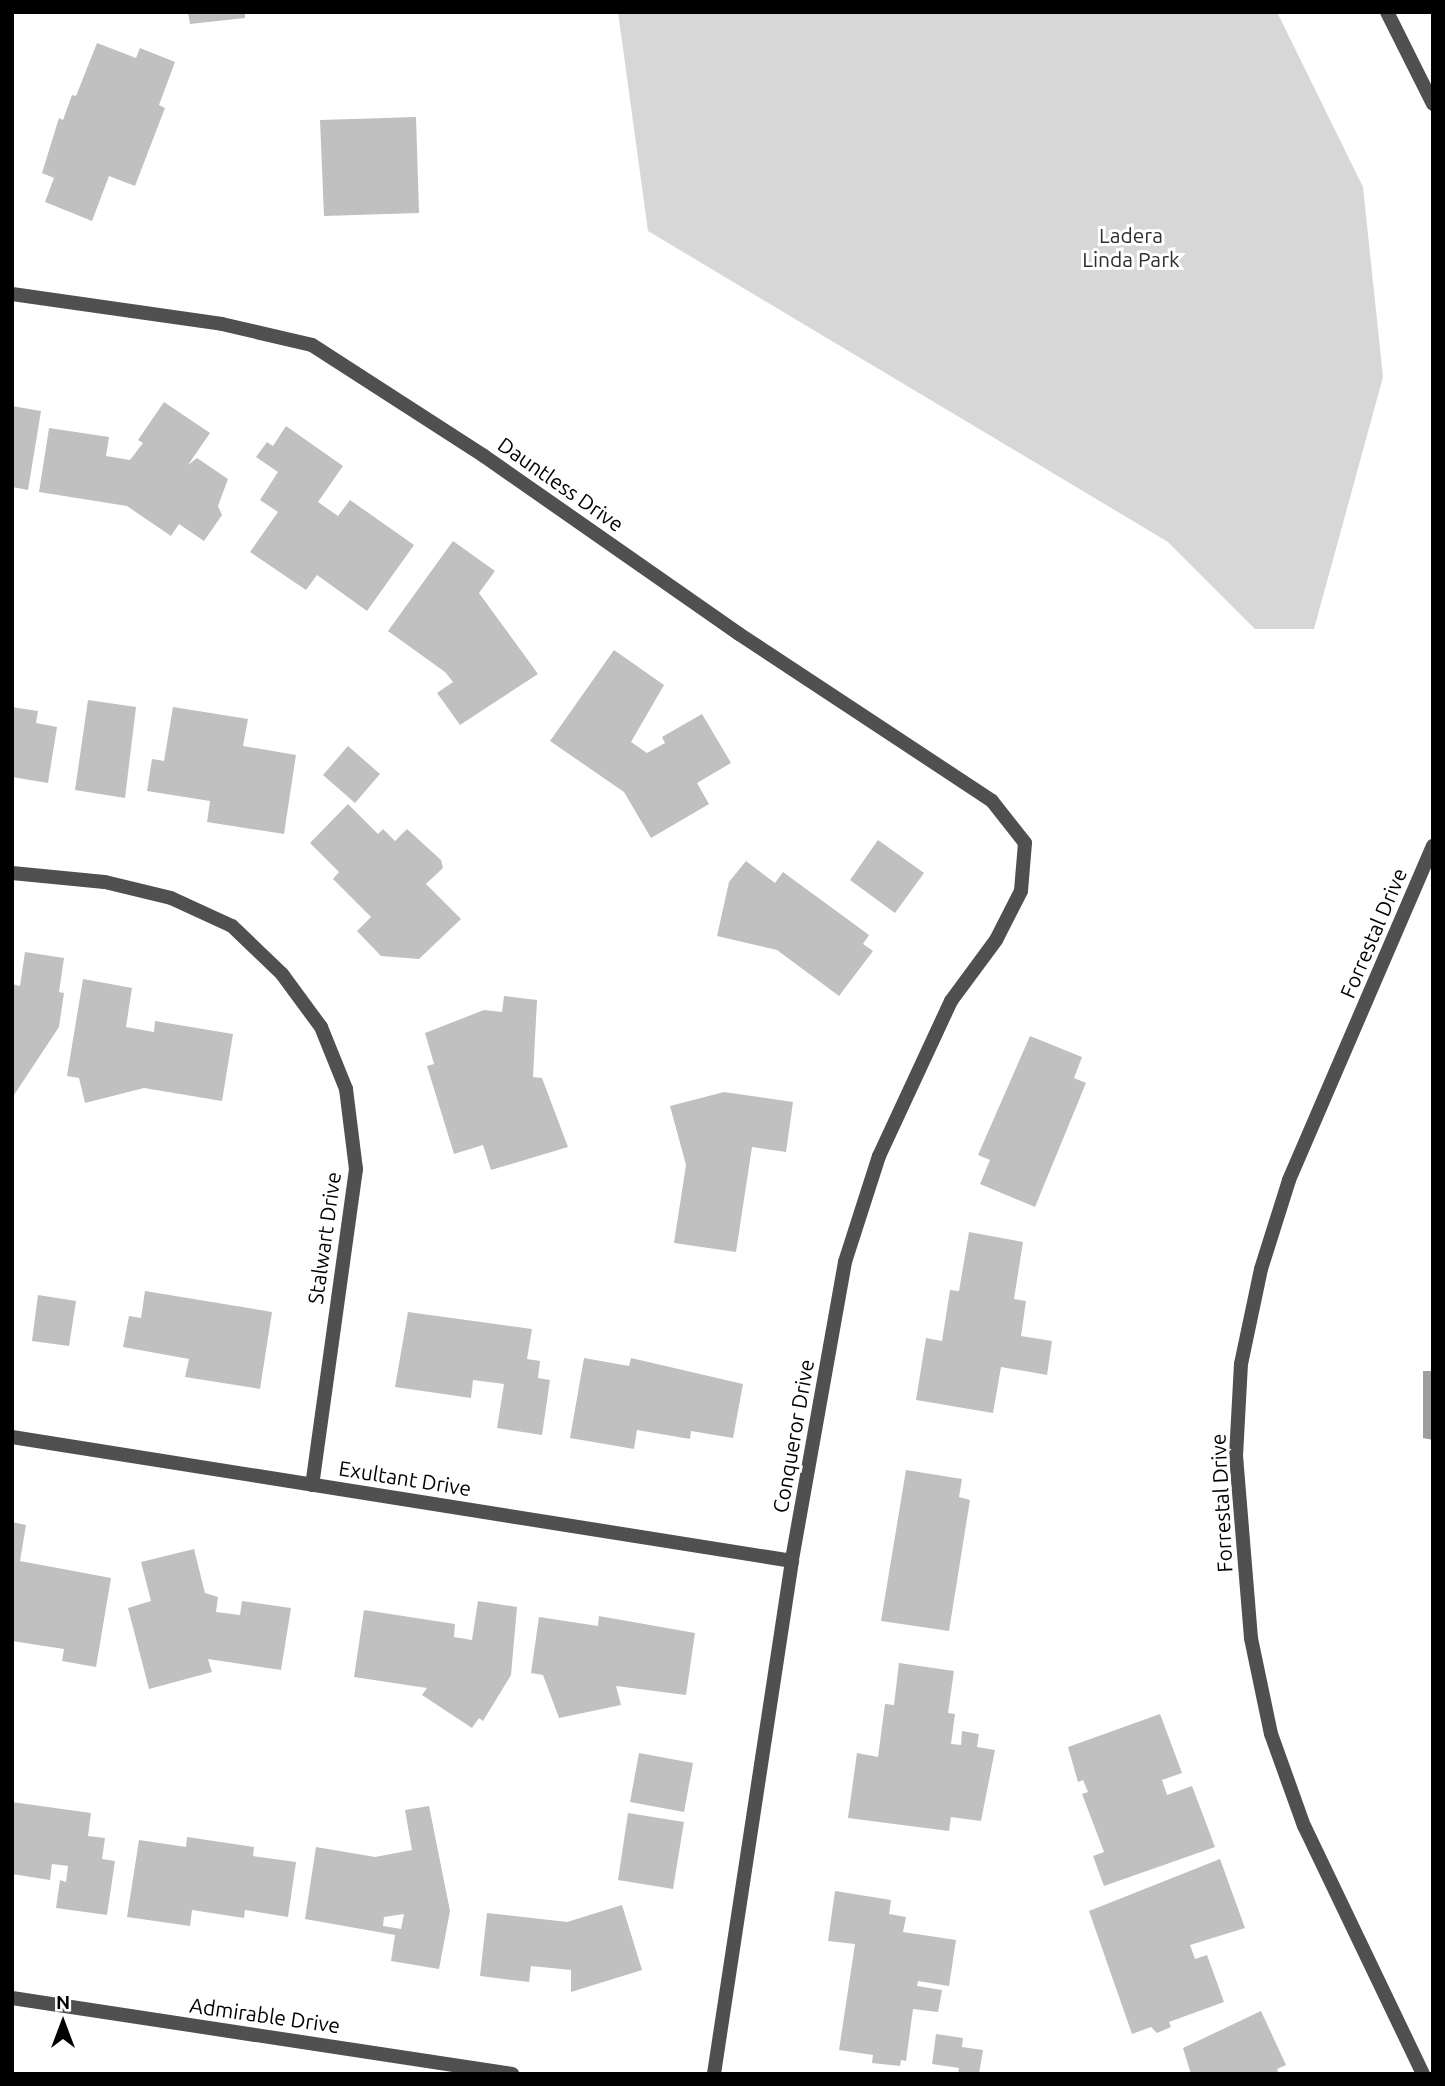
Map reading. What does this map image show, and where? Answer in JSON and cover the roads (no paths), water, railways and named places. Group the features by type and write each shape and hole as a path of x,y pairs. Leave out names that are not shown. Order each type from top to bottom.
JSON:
{"street":[{"path":"1387,12 1433,104"},
{"name":"Dauntless Drive","path":"12,294 222,324 312,345 484,456 739,634 992,801 1025,843"},
{"name":"Conqueror Drive","path":"714,2074 792,1561 845,1262 879,1156 951,1001 996,940 1021,891 1025,843"},
{"name":"Forrestal Drive","path":"1423,2074 1304,1826 1271,1734 1251,1638 1236,1456 1241,1364 1261,1269 1289,1180 1433,846"},
{"name":"Stalwart Drive","path":"12,873 105,882 171,898 232,926 282,974 321,1027 346,1090 356,1169 312,1485"},
{"name":"Exultant Drive","path":"12,1437 792,1561"},
{"name":"Admirable Drive","path":"12,1998 512,2074"}],"park label":[{"name":"Ladera Linda Park","path":"1131,247"}]}
